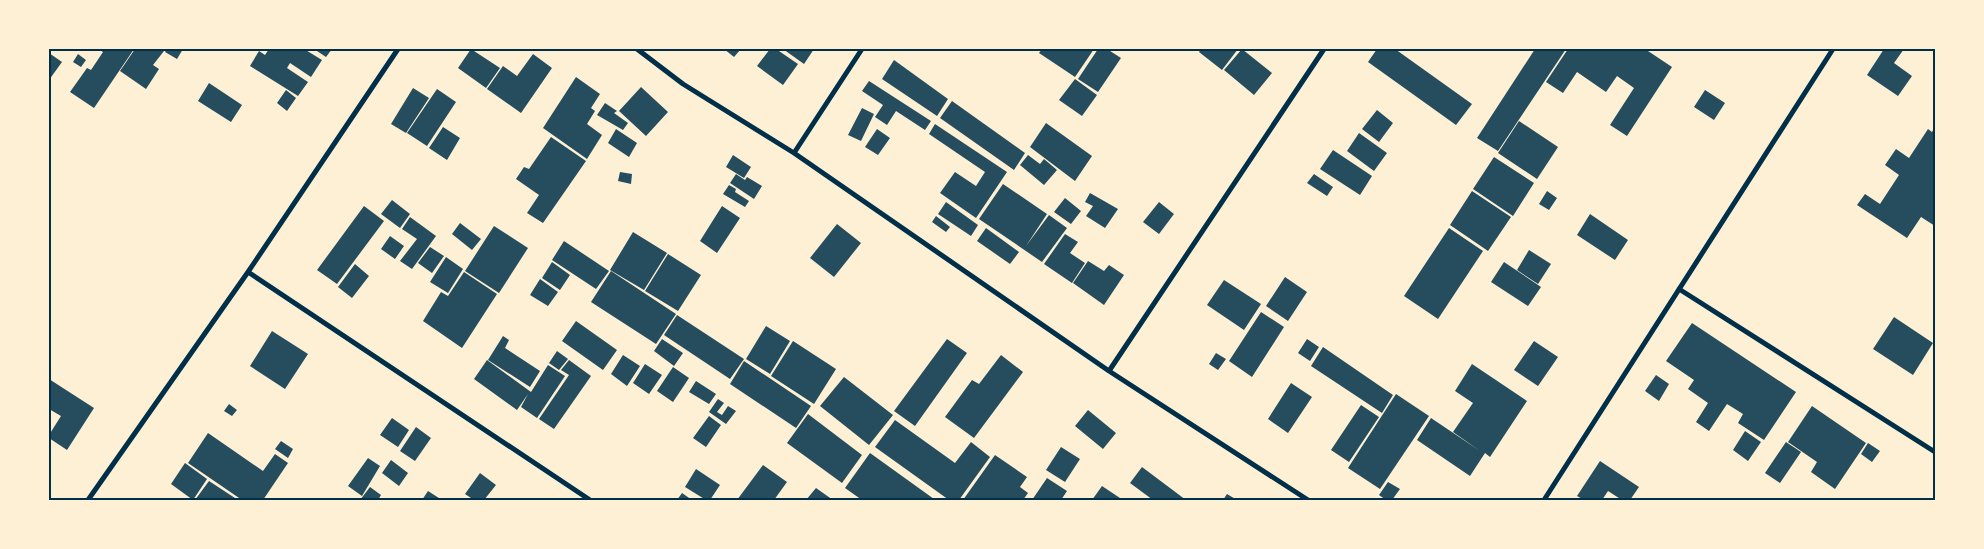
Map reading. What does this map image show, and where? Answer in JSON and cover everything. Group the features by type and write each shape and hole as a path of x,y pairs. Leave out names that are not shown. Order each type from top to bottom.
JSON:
{"street":[{"path":"88,500 248,272 398,49"},
{"path":"637,49 683,84 794,153 1109,371 1308,500"},
{"path":"794,153 862,49"},
{"path":"1109,371 1324,49"},
{"path":"1544,500 1833,49"},
{"path":"248,272 590,500"},
{"path":"1679,289 1935,452"}],"building":[{"path":"98,49 134,49 94,108 70,92 87,68 91,70 103,52"},
{"path":"135,49 161,49 164,51 153,65 159,69 146,89 120,71"},
{"path":"167,49 183,49 177,59 165,52"},
{"path":"269,49 304,49 322,60 311,77 290,63 287,68 308,82 298,96 250,66 259,51 265,55"},
{"path":"314,49 332,49 326,57"},
{"path":"471,49 500,68 486,88 458,68"},
{"path":"724,49 741,49 734,57"},
{"path":"770,49 776,49 798,64 783,85 757,66"},
{"path":"783,49 814,49 804,64"},
{"path":"1042,49 1094,49 1075,77 1039,53"},
{"path":"1098,49 1107,49 1121,58 1098,92 1078,79"},
{"path":"1201,49 1238,49 1222,70 1199,52"},
{"path":"1242,49 1272,73 1254,95 1224,70"},
{"path":"1377,49 1395,49 1472,104 1456,125 1368,62"},
{"path":"1535,49 1566,49 1498,151 1477,138"},
{"path":"1568,49 1645,49 1672,67 1627,136 1610,125 1634,88 1617,76 1606,92 1577,72 1563,93 1546,82"},
{"path":"1884,49 1904,49 1894,63 1912,76 1898,96 1867,75"},
{"path":"49,53 62,62 49,80"},
{"path":"78,54 86,60 81,67 73,62"},
{"path":"533,54 552,68 521,113 487,89 503,66 517,76"},
{"path":"894,60 948,99 937,116 882,79"},
{"path":"576,77 600,94 591,108 595,111 587,124 602,135 587,159 543,128"},
{"path":"1075,79 1097,95 1082,116 1059,100"},
{"path":"869,81 931,121 925,130 896,111 887,125 875,117 883,105 862,91"},
{"path":"209,83 242,105 231,122 198,101"},
{"path":"641,87 668,112 646,136 619,111"},
{"path":"413,88 429,98 406,133 391,124"},
{"path":"437,89 456,102 427,146 407,133"},
{"path":"286,90 296,98 287,111 277,103"},
{"path":"1705,90 1725,103 1714,120 1694,107"},
{"path":"952,101 1025,153 1014,170 940,118"},
{"path":"605,103 617,111 614,113 628,123 623,130 597,115"},
{"path":"862,108 874,114 861,141 848,135"},
{"path":"1377,110 1393,123 1379,142 1362,129"},
{"path":"1519,121 1558,147 1537,179 1498,153"},
{"path":"1046,123 1092,156 1075,181 1030,147"},
{"path":"935,124 1007,172 976,218 940,193 955,172 976,186 985,172 929,134"},
{"path":"443,127 460,138 447,160 429,148"},
{"path":"1935,127 1935,226 1921,217 1907,238 1857,205 1865,194 1880,204 1899,175 1885,165 1896,149 1909,158 1928,129 1932,132"},
{"path":"616,129 637,143 629,157 608,143"},
{"path":"877,129 890,138 878,155 865,147"},
{"path":"1359,133 1387,153 1374,171 1347,151"},
{"path":"551,137 586,161 543,223 527,213 539,195 516,179 524,167 529,169"},
{"path":"1333,150 1372,176 1360,195 1320,169"},
{"path":"733,155 751,167 744,178 726,167"},
{"path":"1028,155 1040,164 1044,159 1057,170 1044,185 1020,165"},
{"path":"1494,157 1534,183 1513,216 1473,189"},
{"path":"620,172 632,174 631,184 618,181"},
{"path":"736,174 745,180 747,177 762,186 754,199 730,183"},
{"path":"1314,174 1333,187 1327,196 1307,183"},
{"path":"1003,184 1047,214 1026,246 1049,215 1067,228 1042,262 979,219"},
{"path":"729,185 736,189 735,192 749,201 745,207 723,194"},
{"path":"1472,191 1511,217 1488,251 1450,225"},
{"path":"1547,191 1557,198 1549,210 1539,204"},
{"path":"1090,193 1118,209 1105,228 1086,216 1093,206 1085,202"},
{"path":"1065,198 1081,211 1071,224 1054,212"},
{"path":"392,200 410,214 400,228 381,214"},
{"path":"946,202 978,225 971,236 938,214"},
{"path":"1159,202 1174,214 1159,234 1143,222"},
{"path":"364,206 384,221 337,284 317,270"},
{"path":"722,206 740,218 717,253 700,241"},
{"path":"1590,214 1628,240 1615,260 1577,235"},
{"path":"936,216 950,227 946,232 932,222"},
{"path":"410,217 436,236 412,269 400,261 417,239 402,229"},
{"path":"460,223 481,239 472,250 452,234"},
{"path":"837,224 861,243 834,277 810,258"},
{"path":"494,226 528,248 499,293 465,271"},
{"path":"986,228 1019,252 1010,264 977,241"},
{"path":"1449,228 1483,251 1438,319 1404,296"},
{"path":"633,232 667,253 644,290 610,270"},
{"path":"1065,234 1078,242 1070,253 1085,263 1072,283 1044,264"},
{"path":"390,236 404,246 395,259 381,249"},
{"path":"564,241 609,271 596,289 552,260"},
{"path":"430,247 444,256 432,273 418,263"},
{"path":"1529,250 1551,264 1538,284 1517,270"},
{"path":"668,254 701,275 678,311 645,291"},
{"path":"446,257 463,269 448,293 430,282"},
{"path":"1088,261 1104,271 1109,265 1124,275 1104,305 1073,283"},
{"path":"552,262 570,275 560,290 542,278"},
{"path":"1504,262 1541,287 1528,306 1491,282"},
{"path":"355,264 369,276 352,298 338,287"},
{"path":"611,271 676,314 656,344 591,302"},
{"path":"464,272 497,294 462,348 423,321 441,292 448,296"},
{"path":"1285,277 1307,292 1288,321 1266,306"},
{"path":"540,279 558,292 548,306 530,295"},
{"path":"1224,280 1261,304 1244,330 1207,305"},
{"path":"1261,312 1284,327 1252,377 1229,361"},
{"path":"677,315 744,359 730,379 664,335"},
{"path":"1894,317 1933,343 1913,375 1873,349"},
{"path":"576,321 617,350 603,370 562,341"},
{"path":"1692,323 1796,392 1764,440 1738,423 1743,414 1727,404 1709,431 1696,422 1708,403 1688,389 1694,380 1666,361"},
{"path":"766,326 790,341 770,374 746,359"},
{"path":"272,331 308,354 285,389 250,366"},
{"path":"503,336 509,340 505,348 540,371 530,387 488,360"},
{"path":"662,339 683,353 674,366 654,351"},
{"path":"947,339 967,353 915,426 894,411"},
{"path":"1307,339 1319,347 1310,361 1298,353"},
{"path":"793,341 836,369 814,404 771,376"},
{"path":"1534,341 1558,357 1538,386 1514,370"},
{"path":"1323,347 1393,395 1382,413 1311,366"},
{"path":"557,351 568,359 559,370 549,363"},
{"path":"1216,353 1226,359 1218,370 1209,364"},
{"path":"623,355 640,366 627,386 611,374"},
{"path":"1001,355 1023,372 974,438 945,417 972,380 979,384"},
{"path":"487,360 531,392 548,365 565,376 537,418 521,407 528,394 517,410 474,379"},
{"path":"569,360 591,376 554,429 539,419 569,375 561,370"},
{"path":"744,361 811,406 796,428 730,384"},
{"path":"645,364 662,375 649,394 633,383"},
{"path":"1472,364 1527,401 1490,457 1485,453 1470,476 1417,440 1431,418 1480,451 1453,432 1473,403 1455,391"},
{"path":"673,367 689,378 673,402 657,391"},
{"path":"1656,375 1669,384 1659,401 1645,391"},
{"path":"844,377 893,415 869,445 820,406"},
{"path":"49,379 94,408 67,450 49,438 61,416 49,409"},
{"path":"696,381 716,394 709,404 689,392"},
{"path":"1291,383 1312,397 1288,433 1268,419"},
{"path":"1396,394 1429,416 1380,489 1348,468"},
{"path":"718,399 724,403 717,412 722,415 728,406 736,411 726,424 709,412"},
{"path":"229,404 237,410 232,416 224,411"},
{"path":"1361,405 1379,417 1349,462 1331,450"},
{"path":"1812,406 1866,443 1835,489 1811,472 1817,462 1788,442"},
{"path":"1088,410 1116,433 1103,449 1075,426"},
{"path":"808,414 862,455 842,483 787,443"},
{"path":"709,416 721,425 706,447 693,438"},
{"path":"392,418 409,430 398,447 380,435"},
{"path":"895,420 955,463 971,442 990,457 959,500 949,500 875,447"},
{"path":"416,427 431,438 415,461 400,451"},
{"path":"1745,431 1761,442 1748,461 1733,450"},
{"path":"208,433 263,471 275,454 288,463 263,500 242,500 188,463"},
{"path":"281,441 293,449 288,458 275,449"},
{"path":"1786,442 1801,452 1780,483 1765,473"},
{"path":"1868,443 1880,451 1872,462 1861,454"},
{"path":"1061,447 1080,459 1065,482 1046,470"},
{"path":"870,453 934,499 862,500 845,488"},
{"path":"995,455 1027,477 1020,487 1028,493 1023,500 963,500"},
{"path":"368,458 380,466 362,496 348,486"},
{"path":"391,460 408,473 399,486 382,473"},
{"path":"1600,461 1639,487 1630,500 1622,500 1608,491 1602,500 1584,500 1577,496"},
{"path":"185,463 207,479 193,500 171,484"},
{"path":"763,465 787,482 774,500 737,500"},
{"path":"1142,467 1186,500 1153,500 1130,483"},
{"path":"696,469 720,485 710,500 706,500 685,487"},
{"path":"480,473 496,485 484,500 474,500 465,494"},
{"path":"1047,478 1067,491 1061,500 1032,500"},
{"path":"209,481 238,500 195,500"},
{"path":"1388,482 1400,489 1392,500 1386,500 1379,495"},
{"path":"1102,486 1123,500 1092,500"},
{"path":"370,487 381,495 378,500 360,500"},
{"path":"816,488 833,500 806,500"},
{"path":"428,491 442,500 422,500"},
{"path":"682,493 692,500 677,500"},
{"path":"1227,494 1237,500 1223,500"}]}
